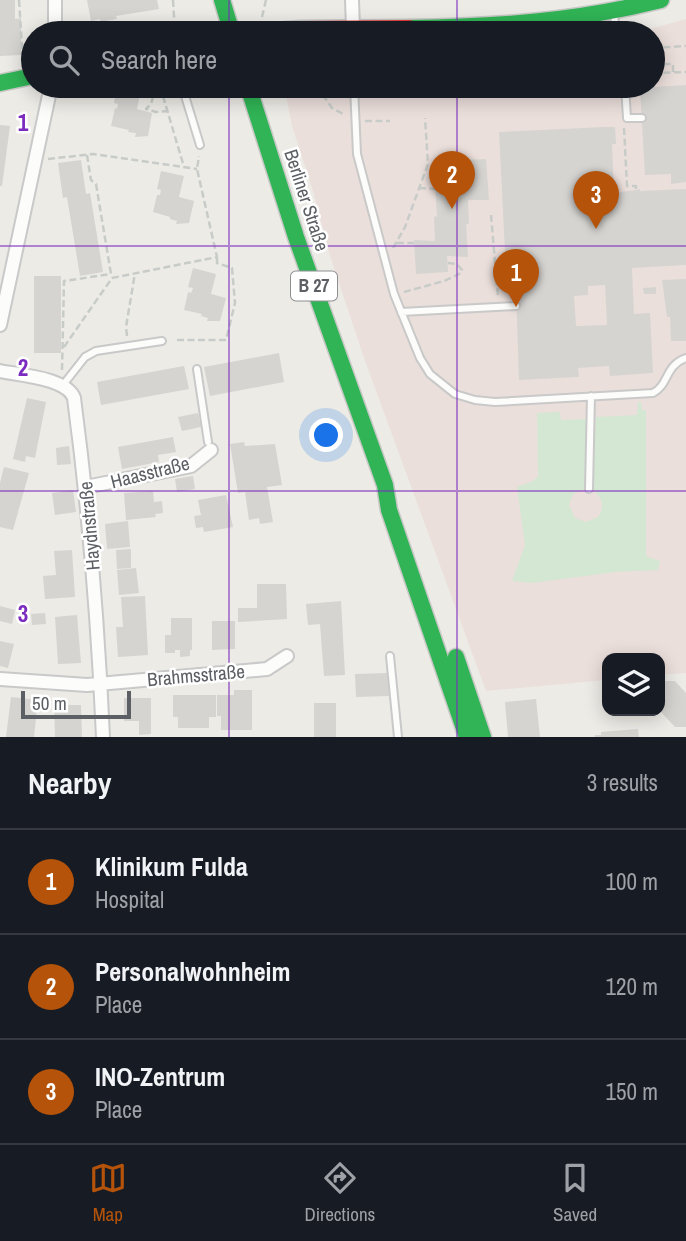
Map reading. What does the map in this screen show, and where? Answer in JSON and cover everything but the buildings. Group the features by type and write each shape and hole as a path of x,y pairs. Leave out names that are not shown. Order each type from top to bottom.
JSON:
{"main road":[{"path":"222,0 228,21"},
{"path":"554,21 614,12 661,0"},
{"path":"0,83 21,74"},
{"name":"Berliner Straße","path":"252,98 296,237 385,485 388,510 467,737"},
{"name":"Berliner Straße","path":"385,485 403,510 468,688 483,737"}],"street":[{"path":"55,0 55,21"},
{"path":"352,0 353,21"},
{"path":"0,325 48,98"},
{"path":"0,371 62,381"},
{"name":"Haydnstraße","path":"62,381 72,391 74,398 86,487 97,613 103,737"},
{"name":"Haasstraße","path":"86,487 191,466 209,446"},
{"name":"Brahmsstraße","path":"0,679 100,684 267,669 287,656"}],"lane":[{"path":"614,12 614,21"},
{"path":"186,98 200,145"},
{"path":"354,98 357,154 394,295 420,358 430,374 455,394 495,402 657,391 672,366 686,358"},
{"path":"626,98 627,118 642,118"},
{"path":"401,312 516,306"},
{"path":"62,381 85,357 96,351 162,341"},
{"path":"197,369 209,446"},
{"path":"589,489 591,396"},
{"path":"390,656 398,737"}],"path":[{"path":"19,0 23,21"},
{"path":"173,0 174,21"},
{"path":"665,47 686,46"},
{"path":"665,64 673,64 673,73"},
{"path":"665,73 686,72"},
{"path":"153,98 146,109 167,111"},
{"path":"162,98 184,167"},
{"path":"325,98 332,108 354,120 390,121"},
{"path":"384,258 397,243 428,164 425,118"},
{"path":"627,118 624,126 627,186 636,186 636,190"},
{"path":"177,340 226,340 235,303 232,268 217,263 197,169 200,145"},
{"path":"44,159 93,154 197,169"},
{"path":"64,347 111,276 96,184 91,180 87,155"},
{"path":"419,188 436,189"},
{"path":"491,215 499,307"},
{"path":"397,243 414,243"},
{"path":"62,381 64,281 135,273 217,257"},
{"path":"394,295 461,273 462,270 457,264 447,263"},
{"path":"128,346 126,327 135,273"}],"shaded area":[{"path":"686,19 686,673 665,675 665,653 602,653 602,680 486,691 364,358 330,256 286,98 665,98 665,25"}],"green space":[{"path":"638,402 641,402 642,410 646,410 646,556 660,561 658,570 615,572 532,583 512,581 525,545 517,487 533,481 538,476 537,413 560,412 561,420 588,419 585,489 573,494 569,505 575,518 586,522 598,517 602,506 601,499 592,490 596,417 637,415"}],"traffic: fast":[{"path":"222,0 228,21"},
{"path":"544,21 661,0"},
{"path":"0,83 21,79"},
{"path":"252,98 296,237 385,485 389,510 467,737"},
{"path":"456,657 483,737"}],"place":[{"name":"Personalwohnheim","path":"452,209"},
{"name":"INO-Zentrum","path":"596,229"},
{"name":"Klinikum Fulda","path":"516,307"}]}
